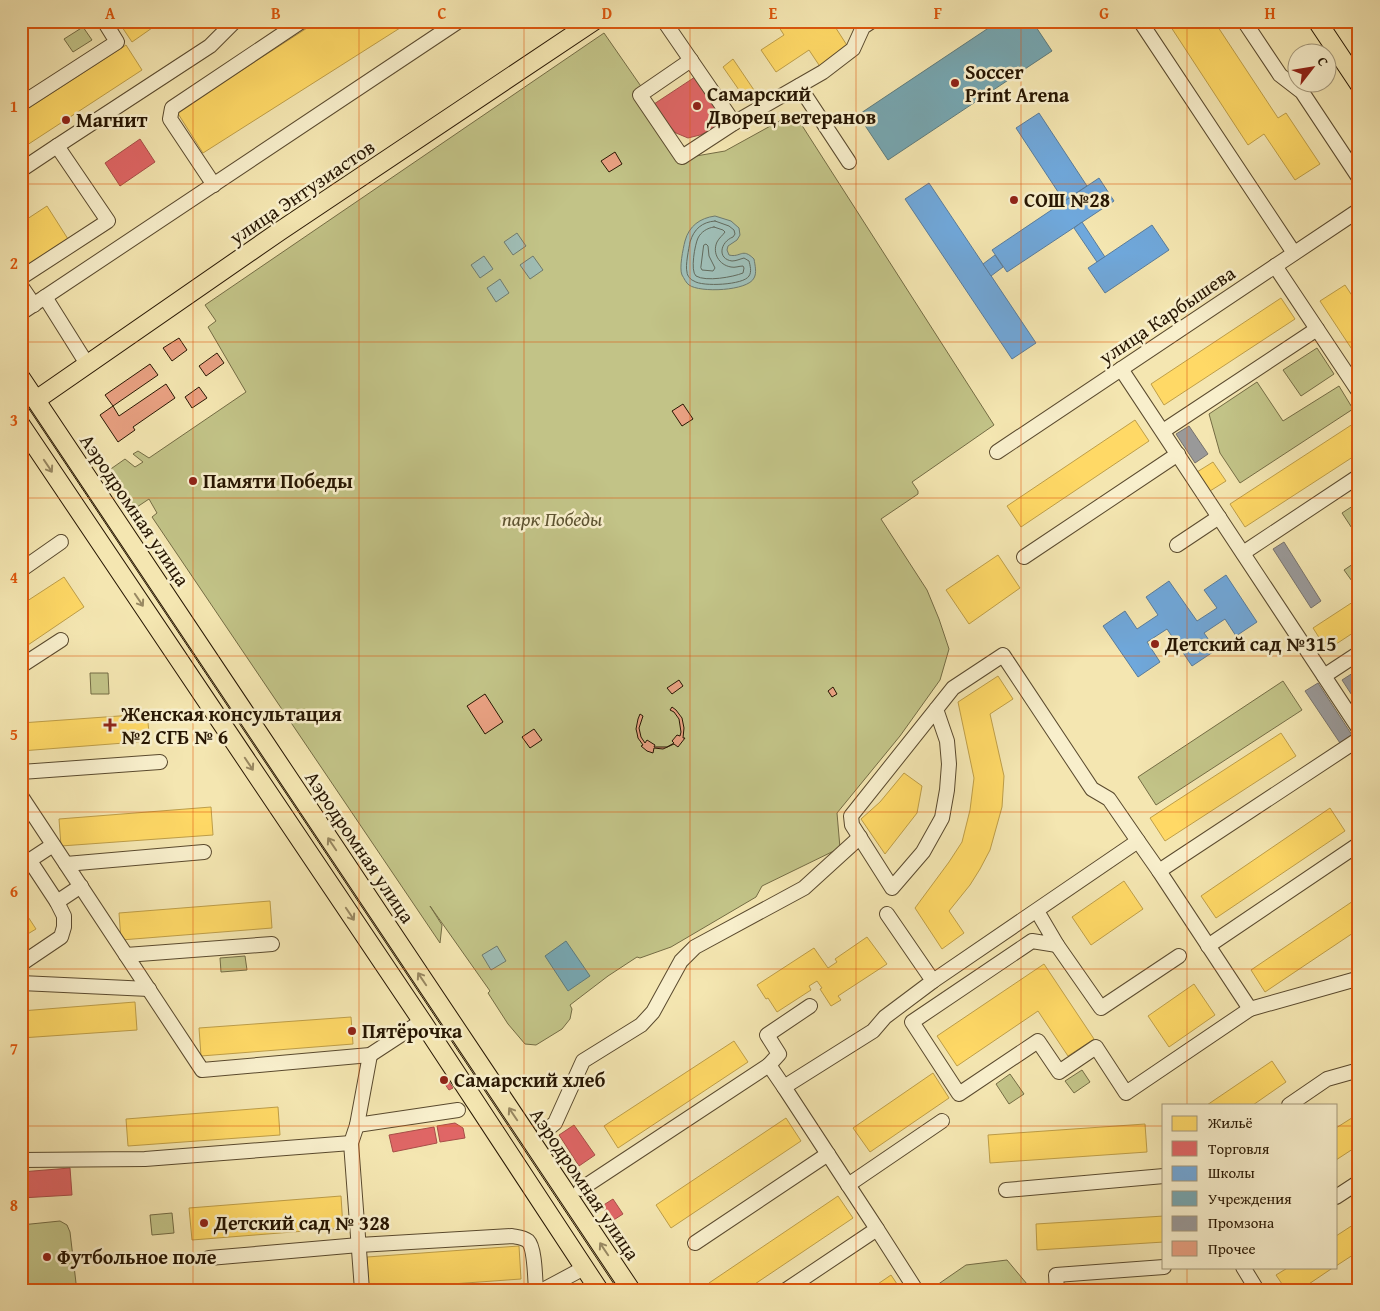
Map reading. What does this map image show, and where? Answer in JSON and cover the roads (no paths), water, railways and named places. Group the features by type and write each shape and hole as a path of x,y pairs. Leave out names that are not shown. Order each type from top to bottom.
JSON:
{"main road":[{"name":"улица Энтузиастов","path":"36,400 280,231 594,21"},
{"path":"1317,21 1359,84"},
{"name":"Аэродромная улица","path":"21,378 578,1191 631,1290"},
{"path":"21,425 422,1021 599,1290"}],"street":[{"path":"21,104 117,42 104,21"},
{"path":"21,170 210,46 235,21"},
{"path":"214,185 170,118 172,108 302,21"},
{"path":"21,313 460,21"},
{"path":"664,21 734,124"},
{"path":"690,60 640,95 682,157 823,72 854,49 863,27 872,21"},
{"path":"1140,21 1294,254"},
{"path":"1244,21 1280,75 1302,92 1359,178"},
{"path":"799,86 849,162"},
{"path":"21,278 108,221 57,146"},
{"name":"улица Карбышева","path":"997,452 1359,210"},
{"path":"1275,266 1359,392"},
{"path":"21,286 40,301 87,364"},
{"path":"1163,431 1317,329"},
{"path":"1121,369 1359,729"},
{"path":"1024,557 1178,454"},
{"path":"1243,553 1359,476"},
{"path":"1177,544 1219,517"},
{"path":"21,570 61,542"},
{"path":"21,666 61,640"},
{"path":"1324,676 1359,653"},
{"path":"936,709 946,741 949,764 942,818 923,852 892,888 852,825 851,816 936,709 953,688 1003,655 1092,789 1109,799 1250,1009"},
{"path":"1159,871 1359,738"},
{"path":"21,772 160,762"},
{"path":"21,796 202,1070 370,1055 422,1021"},
{"path":"544,1132 555,1124 583,1061 641,1025 653,1012 682,961 695,947 804,888 860,837"},
{"path":"784,1087 873,1031 885,1017 933,981 1138,841"},
{"path":"1208,946 1359,844"},
{"path":"21,964 61,936 64,927 64,916 57,902 25,863 54,845"},
{"path":"66,864 204,852"},
{"path":"57,902 81,886"},
{"path":"1037,911 1101,1008 1179,956"},
{"path":"887,914 933,981"},
{"path":"1057,944 1032,941 912,1022 959,1094 1038,1041 1059,1072 1096,1048 1126,1093 1250,1009 1357,982"},
{"path":"126,955 272,944"},
{"path":"21,983 149,989"},
{"path":"578,1191 769,1065 779,1054 767,1035 810,1006"},
{"path":"362,1290 352,1143 370,1055"},
{"path":"769,1065 916,1290"},
{"path":"1290,1104 1327,1079 1359,1070"},
{"path":"356,1125 458,1110"},
{"path":"848,1185 942,1121"},
{"path":"21,1160 145,1159 352,1143"},
{"path":"695,1244 828,1154"},
{"path":"1006,1190 1162,1176"},
{"path":"1338,1196 1359,1182"},
{"path":"786,1290 877,1229"},
{"path":"209,1258 359,1244 512,1236 520,1237 532,1247 536,1290"},
{"path":"1057,1290 1056,1275 1162,1267"},
{"path":"544,1290 584,1268"},
{"path":"1244,1268 1257,1290"}],"water":[{"path":"715,216 731,221 739,228 740,235 737,240 728,246 729,255 733,256 744,253 754,259 755,276 743,286 713,290 695,288 686,282 682,275 682,253 689,231 700,221"},
{"path":"517,233 526,246 513,255 504,242"},
{"path":"484,256 493,269 480,278 471,265"},
{"path":"533,256 543,270 530,279 520,265"},
{"path":"500,279 509,293 496,302 487,288"},
{"path":"497,946 506,961 491,970 482,955"}],"tram line":[{"path":"21,397 618,1290"}],"place":[{"name":"Soccer Print Arena","path":"955,83"},
{"name":"Самарский Дворец ветеранов","path":"697,106"},
{"name":"Магнит","path":"66,120"},
{"name":"СОШ №28","path":"1014,200"},
{"name":"Памяти Победы","path":"193,481"},
{"name":"Детский сад №315","path":"1155,644"},
{"name":"Женская консультация №2 СГБ № 6","path":"110,725"},
{"name":"Пятёрочка","path":"352,1031"},
{"name":"Самарский хлеб","path":"444,1080"},
{"name":"Детский сад № 328","path":"204,1223"},
{"name":"Футбольное поле","path":"47,1257"}],"park label":[{"name":"парк Победы","path":"552,519"}]}
